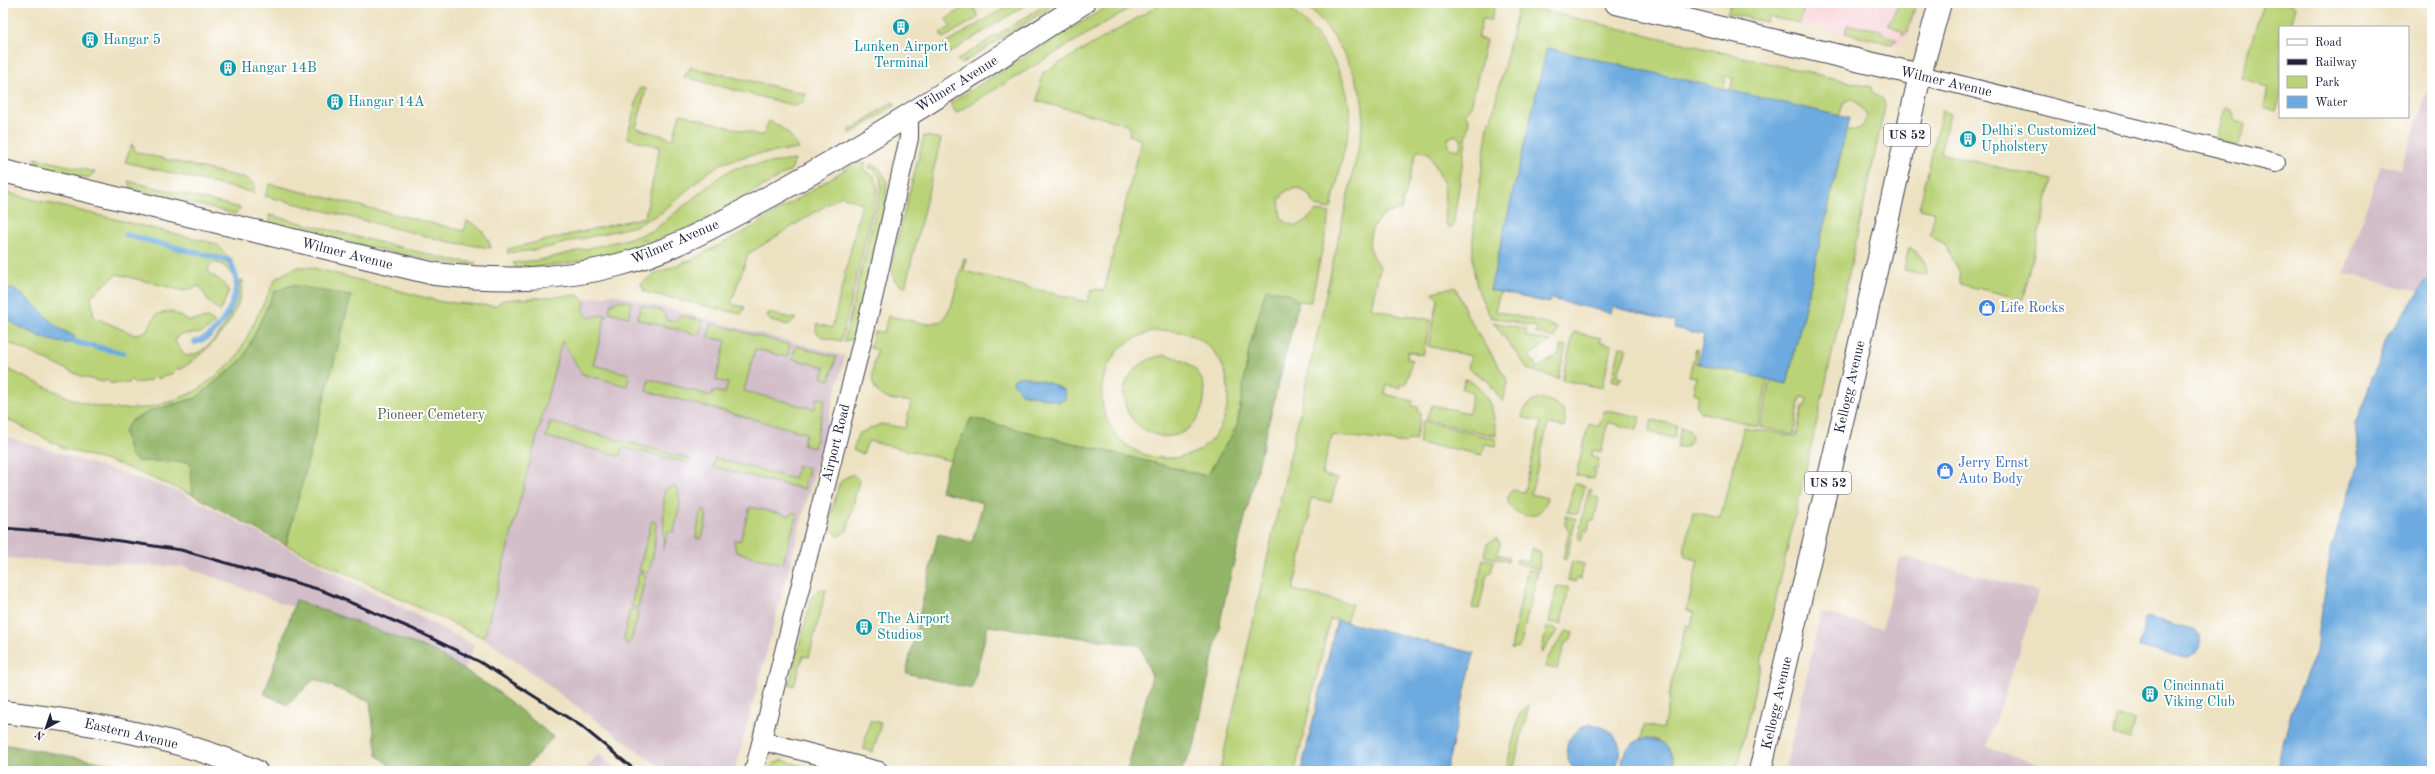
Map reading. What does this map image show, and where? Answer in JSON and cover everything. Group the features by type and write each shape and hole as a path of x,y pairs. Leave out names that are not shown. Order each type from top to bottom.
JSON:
{"street":[{"name":"Wilmer Avenue","path":"3,170 425,272 479,279 532,279 580,274 620,265 658,252 695,236 827,165 1083,3"},
{"name":"Wilmer Avenue","path":"1616,3 1920,75 2276,163"},
{"name":"Kellogg Avenue","path":"1760,771 1852,380 1920,75 1940,3"},
{"name":"Airport Road","path":"754,771 763,741 874,294 909,138 909,114"},
{"name":"Eastern Avenue","path":"3,712 57,718 121,730 185,747 256,771"},
{"path":"763,741 879,771"}],"shaded area":[{"path":"1800,3 1919,3 1909,35 1904,42 1896,46 1794,23"},
{"path":"2432,81 2432,272 2419,292 2344,273 2381,165 2400,170"},
{"path":"614,294 845,356 735,771 665,771 484,638 572,302"},
{"path":"3,435 180,492 474,645 464,672 186,567 3,558"},
{"path":"1909,558 2039,591 1987,747 2056,771 1785,771 1821,612 1882,629 1899,559"},
{"path":"598,754 618,771 584,771"}],"green space":[{"path":"971,3 979,17 943,38 940,33 951,27 946,19"},
{"path":"1012,3 1029,3 948,54 942,46"},
{"path":"1048,3 1057,3 961,64 957,60"},
{"path":"1113,3 1138,3 956,113 950,103"},
{"path":"1163,3 1282,3 1295,13 1320,39 1330,54 1345,86 1349,103 1350,123 1331,209 1315,206 1310,195 1299,188 1287,190 1279,200 1281,217 1292,225 1304,222 1316,211 1330,213 1311,302 1299,301 1288,293 1266,290 1249,349 1237,426 1207,476 971,418 952,461 868,441 863,454 853,450 858,434 881,424 905,428 911,402 886,398 880,394 873,384 872,377 877,350 870,348 874,332 884,332 888,316 927,324 942,321 951,307 964,258 966,260 964,271 1087,302 1091,291 1098,289 1104,291 1141,140 1129,135 1130,125 1037,101 1043,73","holes":["1153,331 1174,331 1199,339 1216,355 1226,376 1228,399 1223,422 1210,441 1191,454 1165,458 1147,455 1136,451 1121,440 1113,431 1103,409 1102,385 1110,362 1117,352 1133,339"]},
{"path":"1303,3 1495,3 1491,20 1482,19 1478,38 1486,40 1471,107 1465,114 1469,120 1453,227 1449,228 1446,224 1444,184 1429,153 1417,150 1401,210 1391,212 1382,217 1371,231 1370,249 1380,267 1371,308 1406,317 1407,315 1431,320 1423,355 1408,351 1407,358 1412,360 1406,385 1400,384 1400,388 1387,385 1385,394 1413,401 1412,406 1418,407 1418,411 1421,412 1415,441 1408,440 1407,443 1332,435 1322,474 1337,479 1331,502 1311,498 1308,515 1310,516 1293,590 1352,604 1346,622 1330,619 1295,771 1220,771 1361,137 1363,109 1357,81 1333,36 1313,12","holes":["1455,135 1462,140 1459,150 1450,148 1447,139"]},
{"path":"1731,3 1805,3 1800,23 1769,17 1766,22 1727,13"},
{"path":"1899,3 1916,3 1908,31 1903,36 1902,31 1888,25"},
{"path":"2263,3 2288,3 2296,7 2290,26 2279,26 2279,102 2276,112 2264,108 2268,87 2241,78"},
{"path":"1519,5 1871,87 1871,91 1883,99 1885,106 1824,391 1736,771 1673,771 1672,757 1666,746 1655,739 1641,739 1644,725 1663,729 1670,697 1668,697 1686,625 1691,626 1694,613 1687,610 1698,560 1686,557 1684,549 1693,512 1720,518 1744,427 1796,437 1803,406 1805,407 1807,398 1800,397 1794,435 1760,427 1771,380 1787,384 1846,131 1854,130 1863,126 1867,116 1856,101 1851,99 1844,102 1839,116 1730,91 1733,78 1725,76 1723,89 1547,48 1490,290 1500,292 1495,311 1542,322 1557,328 1555,338 1536,333 1537,327 1491,317 1478,288 1474,273 1473,258 1474,228 1489,120 1491,120"},
{"path":"1847,25 1881,30 1883,34 1897,40 1891,44 1845,33"},
{"path":"691,67 806,94 804,101 796,106 684,77"},
{"path":"640,88 646,89 636,128 673,139 680,114 763,136 769,121 787,132 799,149 750,155 723,163 708,172 661,213 635,226 537,250 507,253 508,249 645,217 660,147 627,138"},
{"path":"893,102 896,105 850,134 848,131"},
{"path":"2225,108 2232,110 2235,120 2246,123 2239,146 2216,140"},
{"path":"1942,111 1950,114 1940,153 2052,180 2023,299 1960,284 1959,271 1945,244 1930,236 1935,212 1919,209"},
{"path":"924,136 941,139 905,288 894,280 891,264"},
{"path":"132,144 136,152 248,179 254,184 254,193 125,162"},
{"path":"35,158 95,172 88,178 38,166"},
{"path":"795,160 791,170 698,224 647,244 645,239 640,241 642,245 596,258 564,264 516,268 513,263 540,260 635,237 654,230 722,175 736,168"},
{"path":"857,162 866,162 863,170 874,176 878,188 841,341 822,337 816,332 817,324 832,328 862,203 841,196 748,254 731,304 745,307 741,314 645,292 641,284 654,274 693,259 746,231"},
{"path":"871,163 880,169 887,182 885,206 854,339 844,341 881,188 880,177 874,170 875,168 869,168"},
{"path":"128,181 241,208 235,214 132,189"},
{"path":"270,184 464,231 467,221 475,225 482,232 488,239 491,248 450,242 265,196"},
{"path":"3,192 217,244 228,257 235,277 221,264 212,263 208,269 209,273 221,281 229,291 220,312 209,302 200,286 184,291 117,274 91,296 94,317 135,335 146,331 156,315 170,311 189,321 208,318 215,323 205,331 198,334 178,335 175,342 186,356 197,353 207,347 216,338 230,315 239,290 240,280 243,280 241,295 230,321 213,343 180,370 177,368 173,373 157,379 154,376 149,381 134,383 132,380 129,383 110,383 107,380 103,382 83,377 3,340 3,317 46,338 75,338 57,327 24,296 3,285"},
{"path":"269,215 443,258 476,263 472,266 447,263 371,248 271,223"},
{"path":"1909,247 1917,252 1922,258 1927,275 1904,270"},
{"name":"Pioneer Cemetery","path":"298,267 310,267 442,302 495,306 503,300 578,295 585,302 583,310 589,318 606,314 593,365 629,374 627,386 582,374 562,341 484,638 286,545 351,296 274,292 243,359 196,398 150,411 138,461 190,462 193,495 121,465 66,449 3,417 3,367 74,400 91,405 116,409 146,408 173,401 196,391 221,372 238,355 276,278"},
{"path":"292,285 351,296 286,545 193,495 190,462 138,461 130,455 124,431 131,421 150,411 196,398 243,359 274,292"},
{"path":"1453,287 1456,288 1468,317 1506,378 1507,383 1503,403 1488,381 1468,368 1471,356 1428,346 1438,300 1433,292"},
{"path":"1266,289 1288,293 1299,301 1226,594 1194,747 1181,771 1127,771 1152,676 1140,645 988,626 972,689 906,673 938,534 972,542 983,503 941,491 946,470 971,418 1207,476 1237,426 1249,349"},
{"path":"620,300 632,303 629,317 609,312 611,304"},
{"path":"641,305 662,311 668,321 677,320 681,315 703,321 699,335 637,319"},
{"path":"768,313 796,319 788,325 771,321 767,316"},
{"path":"1493,322 1527,329 1525,336 1551,341 1529,355 1537,368 1558,355 1562,346 1566,346 1558,379 1528,369"},
{"path":"711,323 790,345 787,357 755,349 744,391 814,409 817,398 825,399 814,448 803,445 806,433 646,391 649,379 712,396 713,391 725,393 728,383 716,380 726,341 708,337"},
{"path":"1574,332 1601,338 1600,342 1612,345 1602,388 1562,380"},
{"path":"796,346 836,357 830,380 822,378 825,367 792,359"},
{"path":"1620,347 1627,348 1617,376 1622,377 1619,382 1612,380"},
{"path":"1696,349 1698,350 1696,363 1768,379 1758,426 1700,412 1696,405 1699,395 1693,393 1696,377 1689,376"},
{"path":"1165,355 1187,363 1199,376 1204,391 1202,407 1195,422 1183,432 1167,436 1149,432 1138,425 1128,412 1124,398 1125,388 1132,372 1147,361 1155,357"},
{"path":"1465,379 1473,383 1485,395 1489,402 1494,418 1496,436 1426,420 1432,405 1469,413 1473,392 1462,389"},
{"path":"1541,398 1560,407 1565,415 1564,427 1548,424 1531,494 1547,498 1542,508 1536,514 1520,514 1513,509 1509,503 1508,497 1512,490 1524,492 1541,422 1522,417 1528,404"},
{"path":"1604,411 1612,411 1640,417 1637,430 1608,422 1601,452 1593,450 1591,456 1599,459 1597,469 1593,468 1593,471 1596,472 1594,479 1576,475 1589,423 1599,426"},
{"path":"1652,420 1677,425 1674,438 1649,432"},
{"path":"1422,421 1496,439 1496,446 1485,444 1482,455 1455,449 1419,444"},
{"path":"550,422 690,459 689,463 626,448 622,449 620,456 546,437"},
{"path":"1681,427 1690,431 1692,439 1686,447 1677,447"},
{"path":"715,458 794,479 798,466 809,468 804,489 713,467"},
{"path":"853,474 859,480 847,531 838,536 828,526 839,484 843,479"},
{"path":"1574,483 1585,486 1578,514 1567,512"},
{"path":"673,486 678,490 680,504 674,532 668,531 663,550 664,493 666,489"},
{"path":"1589,489 1592,490 1590,496 1599,498 1594,521 1590,520 1588,531 1584,530 1581,541 1578,537"},
{"path":"750,507 790,516 792,512 797,514 783,564 736,552 734,540 740,541"},
{"path":"704,509 706,520 701,539 696,538 700,513"},
{"path":"1566,516 1576,519 1566,560 1563,559 1569,532 1565,525"},
{"path":"652,520 656,523 654,550 649,573 639,570"},
{"path":"1497,539 1500,544 1497,554 1509,557 1508,561 1484,556 1487,544"},
{"path":"1533,548 1540,552 1539,569 1516,563 1517,559 1528,562"},
{"path":"1483,559 1494,561 1491,572 1487,574 1479,609 1472,608"},
{"path":"1572,561 1584,564 1581,579 1577,578 1576,582 1568,580"},
{"path":"1527,570 1538,571 1521,643 1519,647 1511,649"},
{"path":"639,573 646,575 638,608 631,606"},
{"path":"1557,586 1569,588 1561,624 1549,622"},
{"path":"821,589 826,590 809,657 803,656 794,686 789,684 812,596"},
{"path":"296,600 434,651 497,691 553,737 523,771 396,771 377,755 370,702 314,679 288,705 264,694"},
{"path":"630,609 639,611 632,638 627,646 624,639"},
{"path":"1547,627 1558,630 1541,653"},
{"path":"1566,631 1573,633 1571,639 1565,643 1557,669 1546,667 1547,659"},
{"path":"1529,705 1514,766 1507,765 1519,715"},
{"path":"2118,716 2135,721 2130,740 2113,735"},
{"path":"870,720 881,723 873,752 863,749"},
{"path":"3,744 151,771 3,771"},
{"path":"782,760 803,766 802,771 767,771 775,763"}],"water":[{"path":"1547,48 1849,118 1787,384 1698,363 1704,335 1674,328 1675,322 1613,307 1611,313 1550,299 1549,303 1490,290"},
{"path":"2432,272 2432,771 2276,771 2291,713 2316,651 2331,550 2359,460 2355,425 2386,340"},
{"path":"3,285 25,297 58,328 75,337 74,342 58,342 38,336 3,317"},
{"path":"1022,376 1049,383 1066,391 1065,400 1060,402 1021,393 1013,383 1014,379"},
{"path":"2146,617 2193,629 2201,636 2199,651 2186,658 2139,647"},
{"path":"1337,620 1474,653 1446,771 1301,771"},
{"path":"1590,724 1606,729 1613,734 1617,741 1620,748 1620,756 1611,771 1575,771 1570,764 1567,757 1567,750 1571,737 1582,727"},
{"path":"1646,738 1659,741 1668,748 1673,758 1673,771 1623,771 1623,759 1627,749 1635,742"}],"waterway":[{"path":"126,235 230,261 236,281 231,305 216,329 210,335 195,342"},
{"path":"74,342 123,353"}],"railway":[{"path":"3,528 66,533 181,550 321,590 415,630 480,662 581,726 636,771"}],"place":[{"name":"Lunken Airport Terminal","path":"901,27"},
{"name":"Hangar 5","path":"90,40"},
{"name":"Hangar 14B","path":"228,68"},
{"name":"Hangar 14A","path":"335,102"},
{"name":"Delhi's Customized Upholstery","path":"1968,139"},
{"name":"Life Rocks","path":"1987,308"},
{"name":"Jerry Ernst Auto Body","path":"1945,471"},
{"name":"The Airport Studios","path":"864,627"},
{"name":"Cincinnati Viking Club","path":"2150,694"}]}
